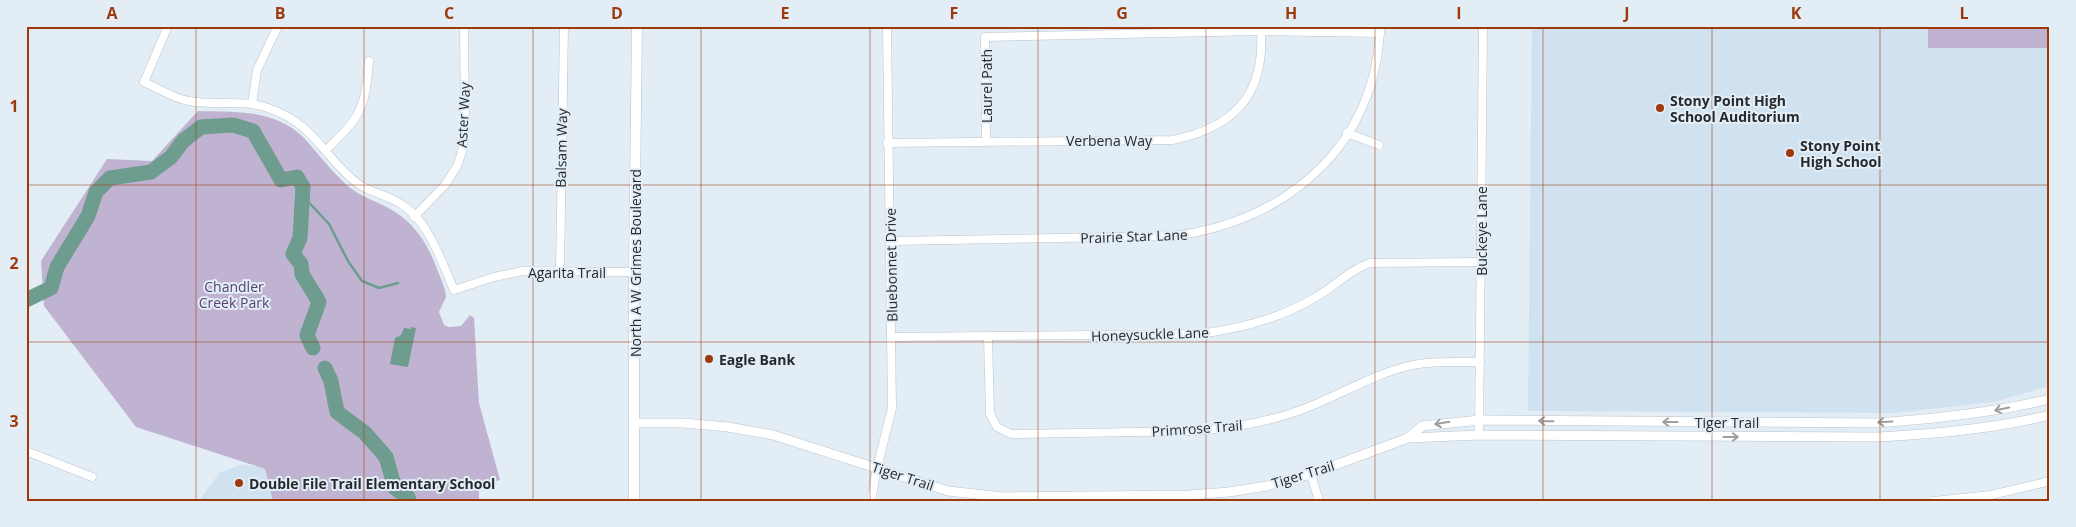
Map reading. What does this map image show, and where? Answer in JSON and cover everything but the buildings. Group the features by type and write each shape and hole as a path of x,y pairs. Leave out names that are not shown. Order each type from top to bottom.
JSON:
{"main road":[{"name":"North A W Grimes Boulevard","path":"634,501 637,26"}],"street":[{"name":"Agarita Trail","path":"168,26 144,82 188,101 252,104 266,107 294,119 317,138 360,186 402,204 431,238 454,290 494,277 523,271 634,272"},
{"path":"252,104 257,70 278,26"},
{"name":"Aster Way","path":"414,217 445,185 462,152 465,130 464,26"},
{"name":"Balsam Way","path":"560,271 564,26"},
{"name":"Bluebonnet Drive","path":"871,501 892,408 891,241 887,143 887,26"},
{"name":"Buckeye Lane","path":"1479,435 1483,26"},
{"name":"Laurel Path","path":"986,140 985,37 1380,30"},
{"name":"Prairie Star Lane","path":"891,241 1150,237 1194,234 1251,217 1290,194 1324,164 1347,134 1367,93 1377,59 1380,30"},
{"name":"Verbena Way","path":"887,143 986,140 1172,140 1204,132 1231,116 1252,90 1261,64 1261,31"},
{"path":"326,150 360,113 367,91 369,61"},
{"path":"1347,134 1379,145"},
{"name":"Honeysuckle Lane","path":"892,337 1176,335 1222,331 1273,317 1294,309 1320,295 1355,270 1370,263 1482,262"},
{"name":"Primrose Trail","path":"988,337 990,414 997,427 1011,434 1197,431 1227,428 1292,413 1395,370 1425,363 1480,362"},
{"name":"Tiger Trail","path":"1408,438 1422,426 1480,420 1876,422 1934,420 1979,414 2050,399"},
{"name":"Tiger Trail","path":"635,423 728,427 773,435 948,491 977,495 1108,498 1229,492 1311,474 1408,438 1479,435 1879,437 1936,434 1986,428 2050,415"},
{"path":"26,451 92,477"},
{"path":"1311,474 1319,501"},
{"path":"1934,501 1991,495 2050,482"}],"shaded area":[{"name":"Stony Point High School","path":"1532,26 2050,26 2050,386 1993,402 1895,413 1528,411"},
{"path":"411,327 416,328 408,367 390,364 395,338 401,335 404,328 411,329"},
{"name":"Double File Trail Elementary School","path":"243,464 265,469 273,501 199,501 219,473"}],"green space":[{"path":"1928,26 2050,26 2050,48 1928,48"},
{"name":"Chandler Creek Park","path":"198,111 255,114 281,122 294,129 349,187 360,195 395,212 405,219 421,237 432,257 445,290 446,297 439,312 444,325 449,327 461,326 470,315 474,318 479,403 500,480 479,486 479,501 273,501 265,469 136,427 44,306 41,261 107,159 152,161"}],"waterway":[{"path":"26,300 51,288 57,267 88,216 96,192 110,178 151,172 171,157 183,141 201,127 233,125 253,131 281,180 297,177 303,187 300,238 293,254 301,264 302,274 319,302 307,335 313,348"},
{"path":"302,195 329,224 348,261 362,281 379,288 398,283"},
{"path":"325,368 331,381 337,412 365,433 386,457 395,488 408,497 409,501"}],"place":[{"name":"Stony Point High School Auditorium","path":"1660,108"},
{"name":"Stony Point High School","path":"1790,153"},
{"name":"Eagle Bank","path":"709,359"},
{"name":"Double File Trail Elementary School","path":"239,483"}]}
